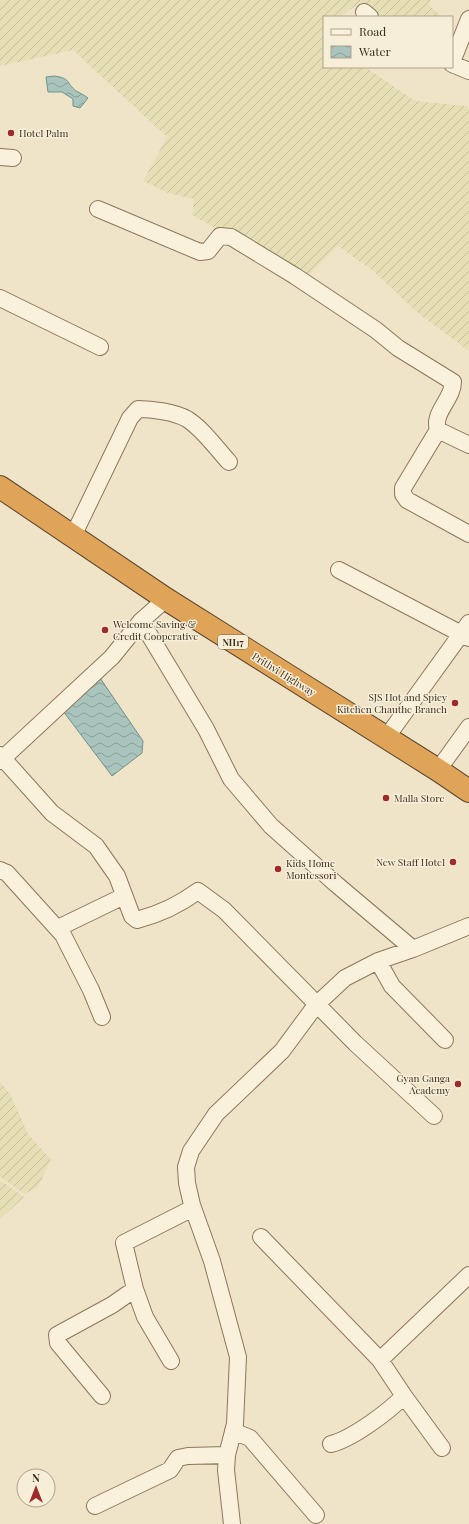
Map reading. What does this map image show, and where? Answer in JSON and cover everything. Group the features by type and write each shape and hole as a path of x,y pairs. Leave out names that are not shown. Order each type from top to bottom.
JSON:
{"highway":[{"name":"Prithvi Highway","path":"0,488 166,599 469,791"}],"street":[{"path":"453,60 469,19"},
{"path":"453,63 469,71"},
{"path":"98,209 196,251 208,251 220,236 231,237 296,276 376,330 398,348 453,382 452,391 436,424 438,430 469,445"},
{"path":"0,298 100,347"},
{"path":"73,536 130,418 138,409 153,409 186,419 208,438 229,462"},
{"path":"438,430 403,488 403,494 407,500 469,534"},
{"path":"339,570 466,632 386,738"},
{"path":"166,599 141,621 112,657 1,758 52,813 96,846 117,876 132,916 137,920 154,915 179,905 198,891 224,910 355,1043 434,1116"},
{"path":"141,621 206,729 231,779 271,826 336,884 413,949"},
{"path":"438,770 469,727"},
{"path":"0,870 7,873 58,928 91,990 102,1017"},
{"path":"58,928 124,896"},
{"path":"232,1524 226,1470 227,1455 235,1424 238,1357 212,1261 193,1208 187,1183 186,1167 191,1151 216,1114 282,1051 316,1004 345,978 378,961 413,949 469,926"},
{"path":"378,961 392,986 445,1040"},
{"path":"170,1361 145,1317 135,1289 124,1243 193,1208"},
{"path":"261,1237 380,1360 442,1448"},
{"path":"380,1360 469,1275"},
{"path":"102,1396 58,1343 57,1335 112,1305 135,1289"},
{"path":"331,1444 342,1442 391,1408 404,1396"},
{"path":"233,1431 250,1438 316,1515"},
{"path":"95,1506 170,1470 178,1458 188,1456 227,1455"}],"shaded area":[{"path":"0,0 431,0 428,4 441,16 380,16 374,12 355,6 341,16 323,16 323,68 366,68 415,101 466,106 469,109 469,351 418,313 372,270 338,246 305,279 192,215 194,199 168,193 143,181 167,137 73,50 0,66"},
{"path":"0,1082 10,1094 28,1134 51,1160 38,1187 24,1194 0,1177"},
{"path":"0,1180 24,1197 0,1219"}],"water":[{"path":"54,76 68,81 76,91 88,98 80,108 73,106 73,99 62,92 48,92 46,77"},
{"path":"98,675 143,741 142,753 112,776 60,707"}],"place":[{"name":"Hotel Palm","path":"11,133"},
{"name":"Welcome Saving & Credit Cooperative","path":"105,630"},
{"name":"SJS Hot and Spicy Kitchen Chauthe Branch","path":"455,703"},
{"name":"Malla Store","path":"386,798"},
{"name":"New Staff Hotel","path":"453,862"},
{"name":"Kids Home Montessori","path":"278,869"},
{"name":"Gyan Ganga Academy","path":"458,1084"}]}
